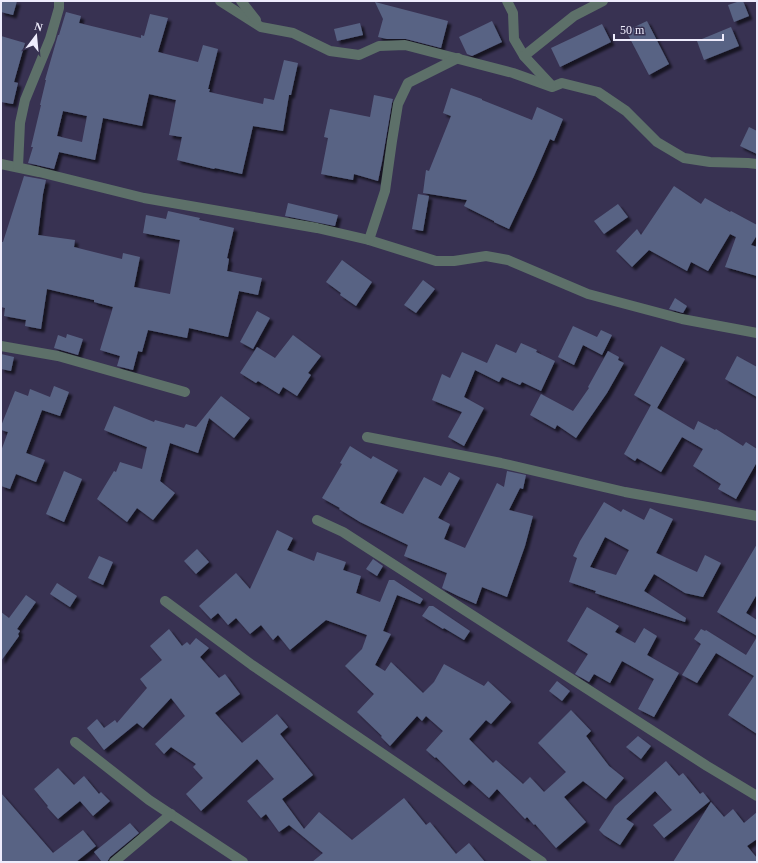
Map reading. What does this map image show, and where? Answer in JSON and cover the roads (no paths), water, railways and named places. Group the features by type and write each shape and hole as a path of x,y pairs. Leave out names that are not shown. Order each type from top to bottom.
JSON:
{"street":[{"path":"18,167 20,123 25,100 50,39 59,8 59,1"},
{"path":"220,1 261,27 293,33 330,51 359,55 379,46 406,45 512,73 552,87 562,83 598,92 626,111 657,142 684,158 710,162 757,164"},
{"path":"241,1 261,27"},
{"path":"507,1 513,13 514,39 524,56 552,87"},
{"path":"524,56 574,16 603,1"},
{"path":"369,240 385,191 398,104 408,82 458,58"},
{"path":"1,164 144,198 316,228 369,240 436,261 454,262 486,256 508,260 588,294 682,319 757,333"},
{"path":"1,346 58,356 185,392"},
{"path":"367,437 501,463 625,492 757,516"},
{"path":"317,520 344,532 700,762 757,796"},
{"path":"165,601 252,664 542,862"},
{"path":"75,742 149,800 243,862"},
{"path":"114,862 171,814"}]}
